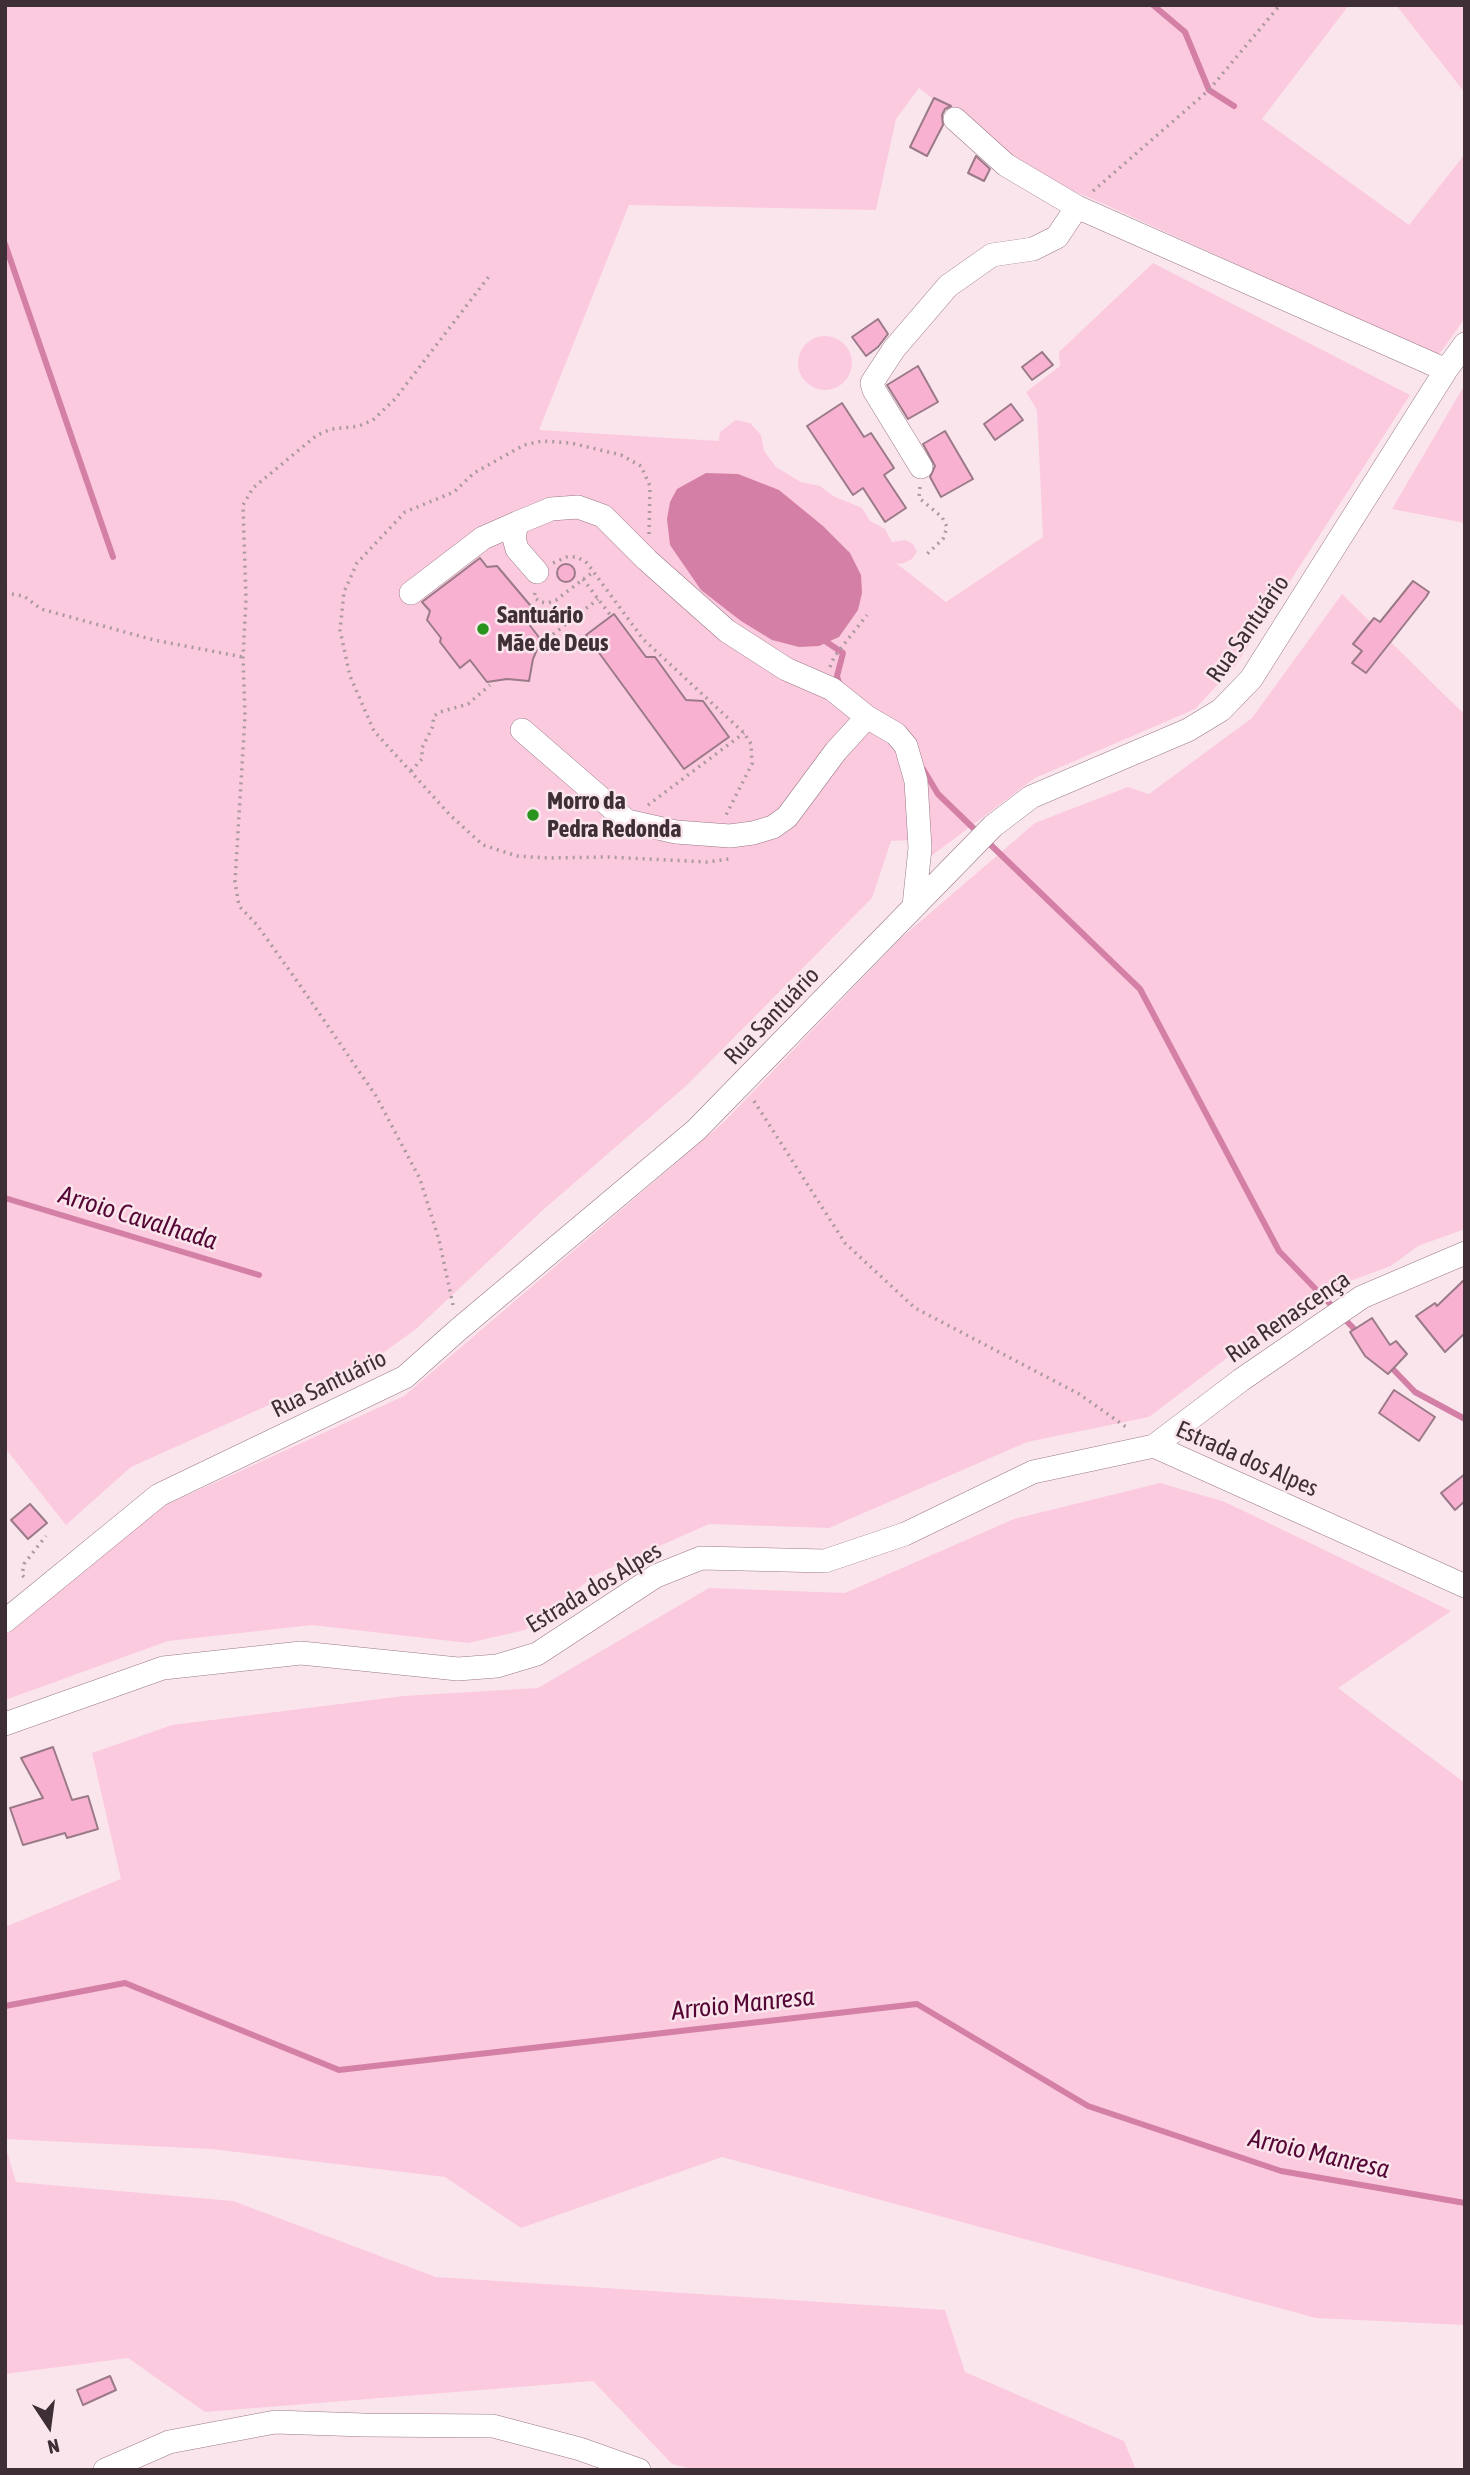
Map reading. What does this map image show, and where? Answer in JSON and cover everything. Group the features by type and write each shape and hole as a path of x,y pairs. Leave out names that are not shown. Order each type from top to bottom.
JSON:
{"street":[{"path":"956,119 1006,165 1077,207 1446,370"},
{"path":"921,467 874,390 872,383 875,378 894,348 948,286 992,255 1033,249 1057,237 1077,207"},
{"name":"Rua Santuário","path":"5,1621 159,1495 405,1377 458,1329 696,1130 993,827 1031,797 1188,730 1222,710 1251,679 1465,344"},
{"path":"411,593 483,538 551,509 578,506 603,516 647,560 727,631 786,669 832,689 867,717 896,734 906,746 916,781 920,848 914,906"},
{"path":"517,523 514,538 517,549 537,572"},
{"path":"522,730 627,821 676,832 730,836 754,833 772,827 788,817 836,751 867,717"},
{"name":"Rua Renascença","path":"1154,1446 1241,1380 1362,1297 1465,1253"},
{"name":"Estrada dos Alpes","path":"5,1724 163,1668 301,1653 458,1669 497,1667 537,1654 656,1576 701,1558 825,1560 905,1534 1033,1472 1154,1446 1465,1586"},
{"path":"105,2470 169,2442 275,2422 493,2426 580,2449 639,2470"}],"path":[{"path":"1077,207 1209,90 1280,5"},
{"path":"458,1329 439,1240 420,1179 376,1096 298,981 257,925 239,906 234,882 245,716 243,657 246,599 243,505 253,488 317,435 332,429 359,426 373,420 395,399 490,275"},
{"path":"921,467 919,498 942,517 947,527 943,539 927,554"},
{"path":"593,572 556,600 541,602 534,597 537,572 566,556 578,557 587,564 593,572 643,639 744,733 751,744 752,764 716,834"},
{"path":"583,579 611,616"},
{"path":"5,593 24,596 41,609 154,640 243,657"},
{"path":"542,643 598,600"},
{"path":"832,689 829,670 834,657 867,615"},
{"path":"490,685 468,704 435,716 422,748 422,759 411,771 450,816 483,845 517,856 548,858 608,857 706,862 735,858"},
{"path":"627,821 744,733"},
{"path":"742,1085 845,1242 915,1308 1079,1394 1154,1446"},
{"path":"39,1593 22,1575 24,1564 46,1536"}],"shaded area":[{"path":"5,5 1349,5 1262,119 1409,225 1465,154 1465,318 1438,356 1024,170 919,88 896,119 876,210 629,205 539,430 719,441 720,432 736,420 750,423 761,435 764,451 776,467 801,482 820,486 833,496 862,508 870,521 885,529 892,542 905,540 913,544 917,552 912,559 902,564 896,563 946,602 1043,537 1037,410 1026,392 1060,366 1059,352 1153,263 1410,395 1236,665 1195,709 1035,778 930,857 928,839 891,841 872,898 686,1086 543,1210 416,1329 380,1355 131,1467 66,1525 5,1448"},
{"path":"1396,5 1465,5 1465,93"},
{"path":"830,336 840,340 848,348 852,363 848,378 840,386 820,390 810,386 802,378 798,358 802,348 810,340"},
{"path":"1465,386 1465,523 1392,509 1461,391"},
{"path":"706,473 738,474 779,490 823,526 850,553 861,575 862,593 858,610 839,637 819,646 799,647 772,640 741,621 701,590 670,545 667,519 670,502 677,489"},
{"path":"1342,594 1465,715 1465,1229 1418,1246 1391,1266 1309,1296 1149,1417 1027,1442 829,1528 709,1524 597,1574 525,1630 468,1643 312,1625 168,1641 5,1700 5,1636 98,1558 164,1506 404,1396 724,1122 900,939 1035,823 1128,787 1149,794 1252,718"},
{"path":"1160,1483 1225,1502 1451,1611 1338,1688 1465,1783 1465,2325 1316,2318 722,2157 521,2228 445,2177 211,2149 5,2139 5,1927 121,1879 92,1753 172,1725 404,1696 538,1688 709,1588 845,1593 1014,1519"},
{"path":"5,2145 16,2182 233,2201 436,2277 945,2310 965,2372 1124,2441 1136,2470 696,2470 672,2464 593,2381 205,2412 128,2358 5,2374"}],"building":[{"path":"934,98 951,106 945,109 942,115 943,125 927,156 910,147"},
{"path":"976,156 990,169 984,181 968,173"},
{"path":"878,319 888,334 878,347 866,356 852,337"},
{"path":"1042,352 1053,365 1032,380 1022,367"},
{"path":"918,366 938,402 908,419 887,385"},
{"path":"842,403 864,437 871,433 894,468 884,475 906,508 885,522 863,488 853,495 807,426"},
{"path":"1011,404 1023,420 995,440 984,424"},
{"path":"945,431 973,479 941,497 930,477 935,466 923,444"},
{"name":"Santuário Mãe de Deus","path":"480,558 487,567 497,566 535,611 525,619 541,640 533,659 529,681 507,679 487,682 470,660 460,668 427,620 430,611 422,602"},
{"path":"566,564 572,567 575,573 572,579 566,582 560,579 557,573 560,567"},
{"path":"1413,581 1429,592 1366,673 1352,663 1362,651 1353,644 1374,618 1380,622"},
{"path":"614,614 646,657 655,657 686,700 703,701 729,737 684,769 586,635"},
{"path":"1465,1279 1465,1333 1445,1352 1416,1316 1435,1303 1437,1306"},
{"path":"1372,1318 1390,1345 1396,1341 1407,1354 1388,1374 1365,1356 1350,1332"},
{"path":"1394,1390 1435,1417 1419,1441 1379,1413"},
{"path":"1465,1474 1465,1501 1455,1510 1441,1493"},
{"path":"30,1504 47,1523 28,1539 11,1520"},
{"path":"53,1747 72,1800 88,1796 98,1829 67,1838 65,1833 23,1845 10,1808 43,1798 21,1758"},
{"path":"110,2376 116,2390 83,2405 77,2390"}],"waterway":[{"path":"1153,5 1185,32 1209,90 1234,106"},
{"path":"5,244 113,557"},
{"path":"822,639 843,653 837,676 840,686"},
{"path":"923,769 938,794 1140,989 1279,1251 1360,1335"},
{"name":"Arroio Cavalhada","path":"5,1198 259,1275"},
{"path":"1387,1363 1415,1392 1465,1419"},
{"name":"Arroio Manresa","path":"5,2006 125,1983 339,2070 917,2004 1088,2106 1281,2171 1465,2203"}],"place":[{"name":"Santuário Mãe de Deus","path":"483,629"},
{"name":"Morro da Pedra Redonda","path":"533,815"}]}
